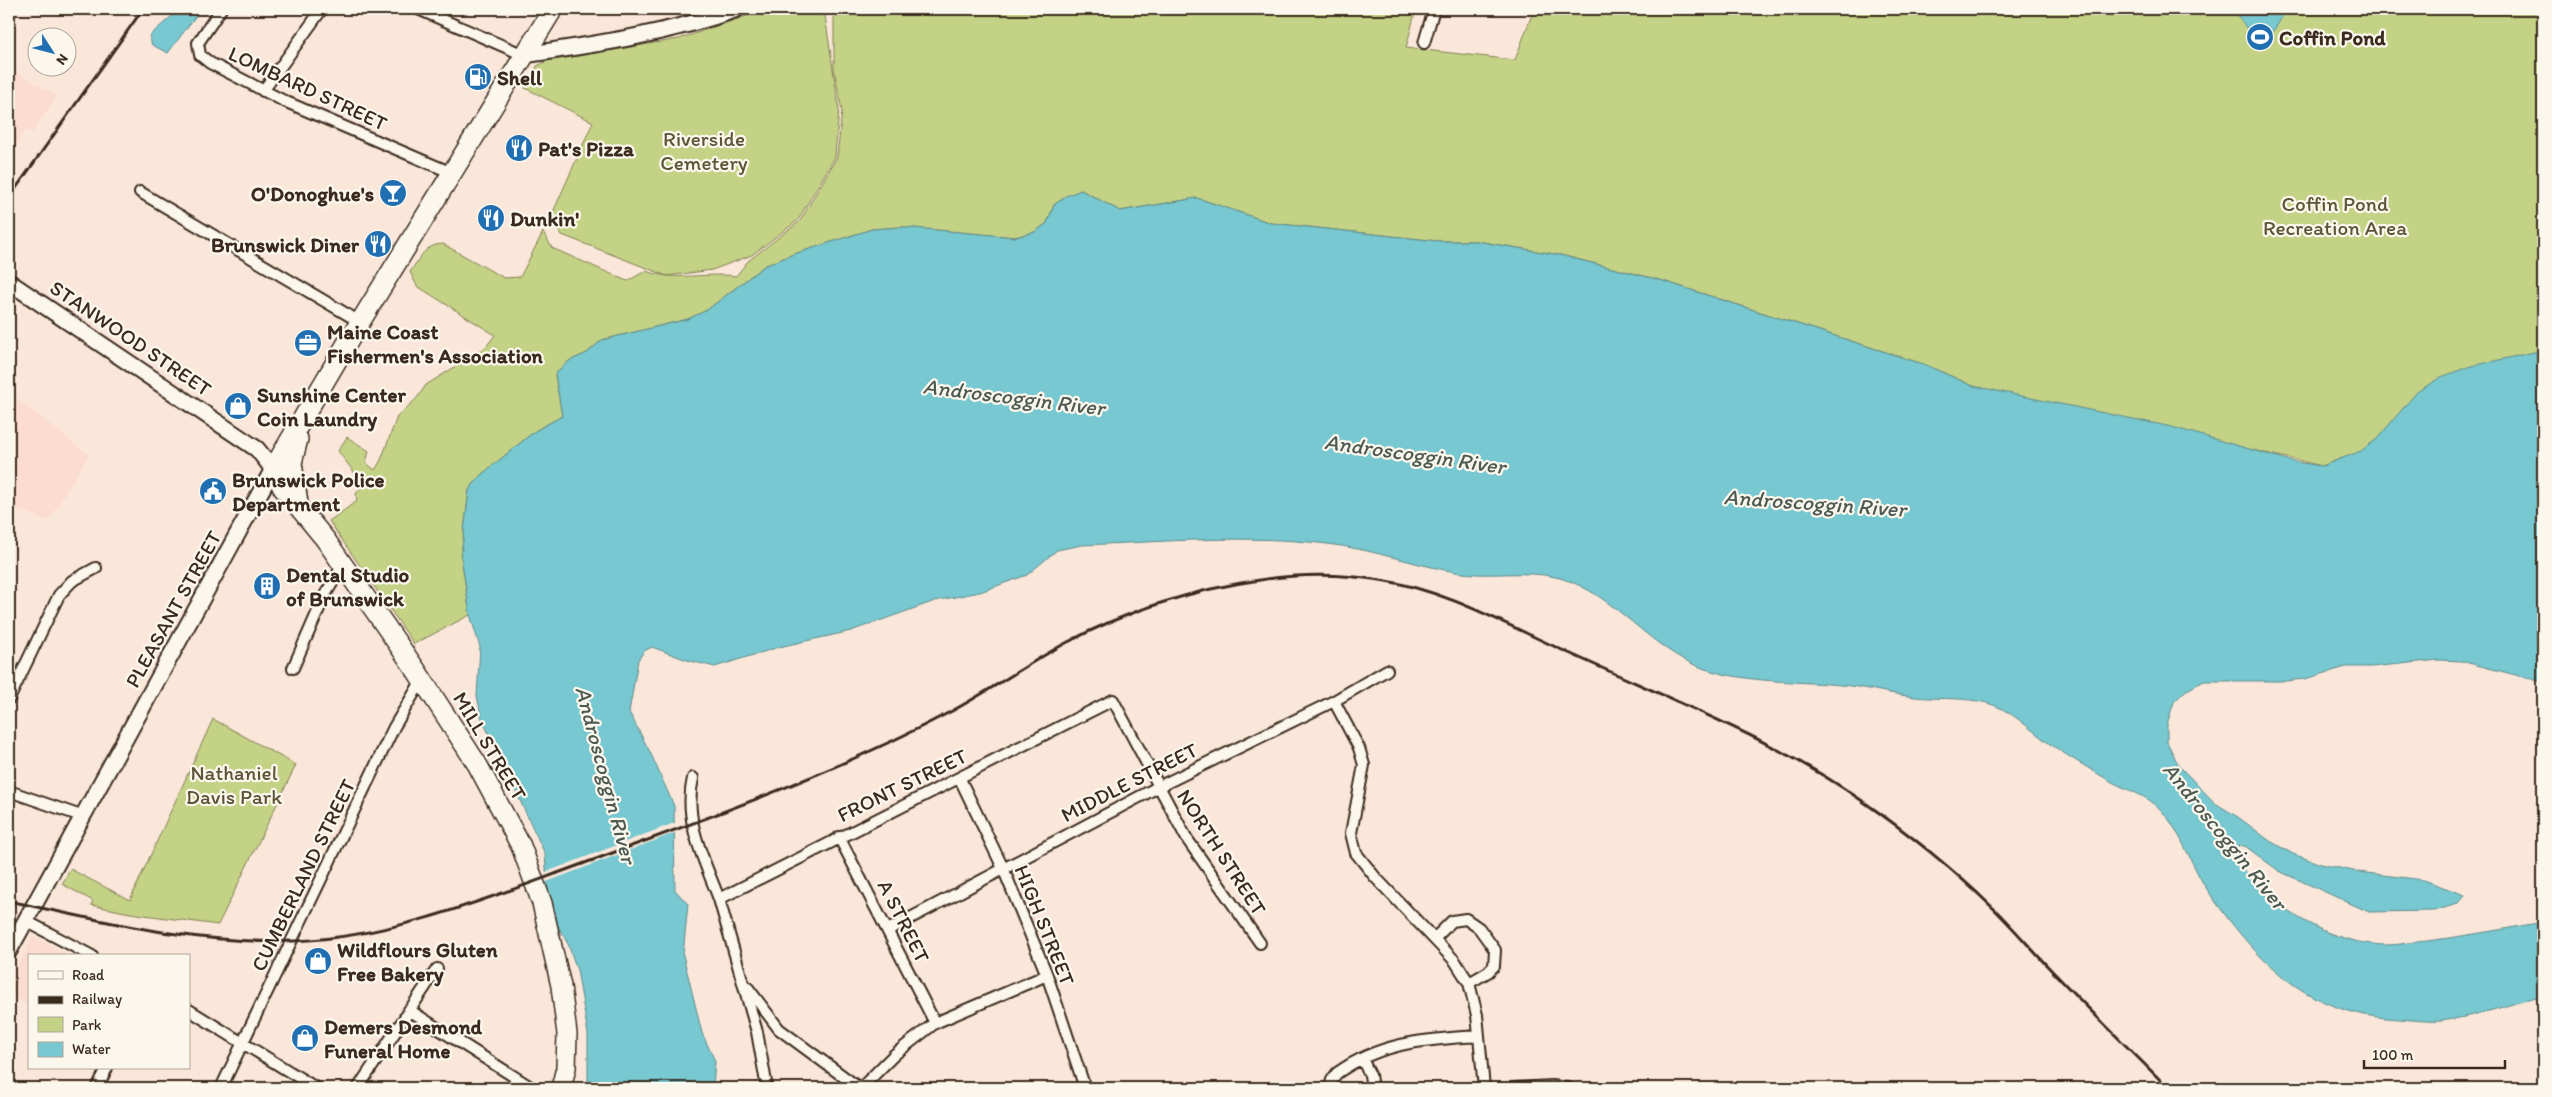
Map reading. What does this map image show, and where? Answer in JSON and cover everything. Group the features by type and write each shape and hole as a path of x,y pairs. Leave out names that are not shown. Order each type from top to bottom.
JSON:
{"highway":[{"name":"PLEASANT STREET","path":"274,469 360,322 553,9"},
{"path":"299,506 292,463 305,414"},
{"name":"MILL STREET","path":"274,469 284,488 344,565 422,680 477,764 503,808 521,846 542,903 565,1010 566,1068 561,1088"}],"main road":[{"path":"524,55 586,46 664,31 737,9"},
{"name":"STANWOOD STREET","path":"9,282 257,449 274,469"},
{"name":"PLEASANT STREET","path":"9,952 274,469"}],"street":[{"name":"LOMBARD STREET","path":"221,9 198,43 200,55 210,63 263,91 452,173"},
{"path":"263,91 322,9"},
{"path":"418,9 524,55"},
{"path":"1424,43 1434,9"},
{"path":"140,192 360,322"},
{"path":"293,668 325,595 344,565"},
{"path":"9,698 59,595 72,581 96,568"},
{"name":"MIDDLE STREET","path":"888,930 1158,787 1334,702 1387,670"},
{"name":"CUMBERLAND STREET","path":"221,1088 394,727 422,680"},
{"name":"FRONT STREET","path":"719,899 839,837 960,779 1048,731 1112,700"},
{"name":"NORTH STREET","path":"1112,700 1187,839 1260,943"},
{"path":"1334,702 1359,748 1364,766 1351,833 1356,853 1375,877 1455,961 1469,983 1477,1015 1484,1088"},
{"path":"693,778 689,794 692,826 719,899 744,982 767,1088"},
{"name":"HIGH STREET","path":"960,779 1003,868 1047,975 1085,1088"},
{"path":"9,791 84,817"},
{"name":"A STREET","path":"839,837 935,1023"},
{"path":"1435,938 1452,921 1466,919 1473,921 1490,942 1497,957 1494,966 1488,972 1469,983"},
{"path":"26,921 88,954"},
{"path":"358,1088 437,968"},
{"path":"744,982 779,1029 860,1088 895,1054 935,1023 1047,975"},
{"path":"409,1010 532,1088"},
{"path":"190,1011 244,1042 316,1088"},
{"path":"1330,1088 1332,1080 1337,1073 1362,1059 1400,1043 1479,1036"},
{"path":"1362,1059 1370,1075 1372,1088"},
{"path":"97,1088 106,1070"},
{"path":"1515,1088 1552,1086 1568,1088"}],"shaded area":[{"path":"9,68 57,96 32,133 25,129 9,156"},
{"path":"9,393 89,455 48,521 12,507 9,512"},
{"path":"33,936 65,954 28,954 28,1004 9,994 9,983"}],"green space":[{"name":"Riverside Cemetery","path":"767,9 824,9 839,109 835,157 798,220 752,255 712,270 667,276 562,235 550,219 593,122 525,88 537,66 547,61 679,39"},
{"name":"Coffin Pond Recreation Area","path":"837,9 1416,9 1406,48 1515,60 1534,9 2543,9 2543,354 2407,442 2340,459 2322,466 1973,386 1926,365 1660,280 1560,255 1476,241 1438,241 1271,223 1197,198 1120,211 1081,190 1054,205 1047,223 1035,232 1015,237 902,227 872,229 791,255 764,266 707,310 688,319 602,340 587,353 569,361 555,374 562,416 535,431 481,475 469,490 461,556 470,615 414,644 329,521 357,501 356,494 363,484 338,451 347,437 369,451 366,463 375,470 381,460 397,417 417,398 426,385 485,348 495,335 417,286 410,272 423,253 431,247 443,244 504,278 520,277 543,232 552,248 627,281 646,271 668,276 736,276 748,261 800,221 837,157 842,111 834,69 834,18"},
{"name":"Nathaniel Davis Park","path":"213,719 296,765 218,925 130,913 91,905 93,901 62,884 70,869 130,900"}],"water":[{"path":"180,9 201,9 168,53 152,45 149,36"},
{"name":"Coffin Pond","path":"2233,9 2287,9 2260,47"},
{"name":"Androscoggin River","path":"1081,190 1120,211 1197,198 1271,223 1438,241 1476,241 1560,255 1660,280 1926,365 1973,386 2172,427 2295,462 2322,466 2361,451 2377,439 2417,392 2441,377 2468,367 2543,350 2543,682 2461,661 2439,660 2371,667 2346,667 2305,679 2286,681 2204,681 2185,691 2174,702 2167,724 2167,742 2179,766 2215,803 2238,817 2270,841 2293,854 2321,864 2358,872 2424,880 2465,895 2457,904 2435,911 2369,912 2279,871 2245,846 2239,846 2234,855 2246,873 2279,904 2299,918 2319,929 2341,937 2363,943 2385,945 2442,939 2543,922 2543,995 2472,1015 2436,1021 2367,1015 2339,1008 2313,996 2290,982 2268,964 2229,920 2204,884 2175,829 2156,805 2144,797 2112,782 2048,743 2012,715 1996,706 1976,701 1915,697 1858,687 1742,678 1705,669 1667,649 1598,596 1580,586 1547,575 1468,574 1360,549 1297,541 1235,539 1082,545 1057,550 1027,575 980,592 935,601 851,631 779,647 715,667 687,660 652,647 644,651 638,660 629,712 650,752 674,806 675,890 688,904 683,955 702,1033 715,1061 713,1088 588,1088 588,1034 577,970 568,944 556,923 548,896 545,854 482,719 477,696 480,647 470,615 461,556 469,490 481,475 535,431 562,416 555,374 569,361 587,353 602,340 688,319 707,310 764,266 791,255 872,229 902,227 1015,237 1035,232 1047,223 1054,205 1066,196"}],"pier":[{"path":"677,822 677,832 544,883 544,873"}],"railway":[{"path":"9,198 143,9"},
{"path":"9,901 150,930 222,939 258,941 333,938 410,923 522,886 732,809 821,773 952,711 1066,643 1135,612 1160,603 1235,584 1289,577 1351,577 1405,585 1430,592 1478,611 1756,738 1827,778 1861,800 1912,838 1977,893 2168,1088"}],"place":[{"name":"Coffin Pond","path":"2260,37"},
{"name":"Shell","path":"478,77"},
{"name":"Pat's Pizza","path":"519,148"},
{"name":"O'Donoghue's","path":"393,193"},
{"name":"Dunkin'","path":"491,218"},
{"name":"Brunswick Diner","path":"378,244"},
{"name":"Maine Coast Fishermen's Association","path":"308,343"},
{"name":"Sunshine Center Coin Laundry","path":"238,406"},
{"name":"Brunswick Police Department","path":"213,491"},
{"name":"Dental Studio of Brunswick","path":"267,586"},
{"name":"Wildflours Gluten Free Bakery","path":"318,961"},
{"name":"Demers Desmond Funeral Home","path":"305,1038"}]}
